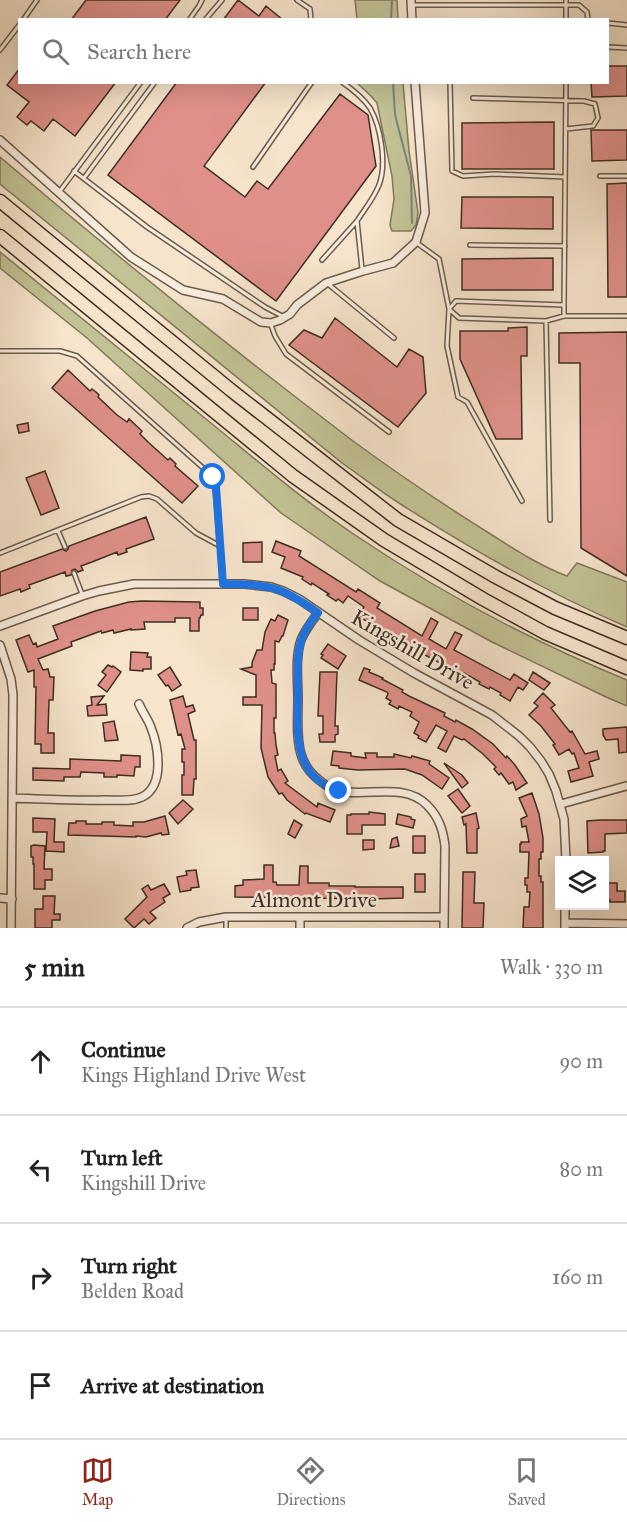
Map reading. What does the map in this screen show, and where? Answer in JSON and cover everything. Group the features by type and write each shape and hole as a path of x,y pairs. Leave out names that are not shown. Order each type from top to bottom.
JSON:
{"highway":[{"path":"0,201 232,391 398,520 496,577 555,608 627,639"},
{"path":"0,236 293,476 384,540 545,633 627,668"}],"street":[{"path":"412,2 412,18"},
{"path":"0,140 131,257 183,290 224,299 261,322 271,323 290,314 297,305 326,283 393,263 416,242 425,213 415,84"},
{"name":"Kingshill Drive","path":"0,626 82,596 134,584 258,585 271,587 291,595 359,640 492,715 530,747 549,774 561,804 565,827 566,856"},
{"path":"318,613 302,639 298,660 298,744 303,761 314,777 331,788 347,792 401,793 416,797 431,809 444,835 444,928"},
{"path":"0,645 13,687 11,928"},
{"path":"12,798 103,801 133,800 144,795 153,786 157,774 158,752 150,723 139,704"},
{"path":"561,804 626,786"},
{"path":"0,898 12,899"},
{"path":"566,910 565,926 627,924"},
{"name":"Almont Drive","path":"187,928 199,922 209,923 226,917 444,917"},
{"path":"300,917 300,928"}],"lane":[{"path":"24,18 37,0"},
{"path":"190,18 202,0"},
{"path":"207,18 222,0"},
{"path":"297,0 310,9 311,18"},
{"path":"566,0 566,18"},
{"path":"412,2 579,5 587,12 588,18"},
{"path":"609,23 627,25"},
{"path":"0,50 18,27"},
{"path":"609,47 627,48"},
{"path":"58,192 139,84"},
{"path":"84,178 154,84"},
{"path":"253,166 311,84"},
{"path":"322,260 357,221 379,186 383,169 376,122 368,106 345,84"},
{"path":"450,84 452,171 463,176 495,174 565,177"},
{"path":"564,316 566,84"},
{"path":"473,98 566,100 595,104 598,118 593,126 566,129"},
{"path":"74,171 147,227 283,319"},
{"path":"600,177 627,176"},
{"path":"357,221 363,271"},
{"path":"416,242 439,259 449,309 447,346 458,397 467,402 522,501"},
{"path":"471,245 565,246"},
{"path":"326,283 394,338"},
{"path":"449,309 456,301 564,305"},
{"path":"449,309 459,318 546,321 564,316 627,316"},
{"path":"546,321 550,520"},
{"path":"271,323 275,336 286,354 389,432"},
{"path":"0,351 60,351 77,356 213,477 216,487 223,584"},
{"path":"0,553 141,497 149,496 156,499 196,533 220,546"},
{"path":"58,531 65,548"},
{"path":"74,573 82,596"},
{"path":"226,917 226,928"}],"green space":[{"path":"355,0 397,0 398,18 357,18"},
{"path":"358,84 403,84 409,151 418,213 416,225 411,231 392,231 390,225 394,199 392,176 377,103"},
{"path":"0,157 219,337 353,441 421,489 519,552 557,572 567,576 577,563 627,582 627,627 540,586 484,555 394,500 342,463 0,184"},
{"path":"0,252 315,507 420,577 487,615 627,680 627,706 492,642 380,581 281,513 87,338 0,268"}],"building":[{"path":"86,0 180,0 166,18 72,18"},
{"path":"238,0 259,16 266,6 281,18 224,18"},
{"path":"609,66 627,66 627,96 592,97 591,84 609,84"},
{"path":"18,71 18,84 114,84 75,136 53,119 44,131 31,121 27,125 17,117 29,102 7,85"},
{"path":"176,84 265,84 204,166 245,197 257,181 268,189 340,94 368,115 376,166 276,301 108,175"},
{"path":"554,122 554,169 462,169 462,123"},
{"path":"591,130 627,130 627,160 592,161"},
{"path":"627,183 627,297 608,297 607,184"},
{"path":"462,197 553,197 553,229 461,228"},
{"path":"553,258 553,290 462,290 462,259"},
{"path":"335,318 397,367 409,349 423,357 426,393 398,427 289,345 304,330 322,338"},
{"path":"527,327 527,356 521,356 522,439 496,439 460,359 460,331 508,331 508,328"},
{"path":"627,332 627,576 581,548 580,363 559,363 559,333"},
{"path":"68,370 90,391 92,389 96,392 98,397 117,415 127,422 129,419 142,431 140,434 148,442 168,460 170,458 176,464 175,466 198,486 182,503 52,388"},
{"path":"28,423 29,431 19,433 17,425"},
{"path":"45,471 59,508 41,515 26,478"},
{"path":"146,517 154,539 126,549 127,552 118,555 117,552 81,566 83,570 78,572 75,569 72,570 71,575 66,576 65,572 29,585 30,588 21,592 20,589 0,596 0,572 62,549 66,551 69,546"},
{"path":"276,541 301,551 299,556 356,592 358,589 380,603 377,608 422,636 431,618 438,622 429,639 446,649 455,632 462,635 454,650 510,680 514,674 528,683 523,690 518,687 510,701 500,695 501,693 479,684 480,682 464,673 463,675 404,644 358,616 364,607 348,596 343,603 338,599 336,601 312,583 311,585 302,579 303,577 281,568 285,557 272,552"},
{"path":"262,542 262,562 243,562 243,543"},
{"path":"142,601 200,602 203,615 199,618 199,631 190,631 190,618 175,618 175,622 144,622 145,629 114,633 113,630 102,633 101,631 71,642 72,646 38,659 43,670 48,669 50,677 54,677 53,700 49,700 48,733 54,733 54,753 41,753 41,744 35,744 34,670 28,672 16,640 29,635 37,647 58,639 53,626 95,611"},
{"path":"243,608 258,608 258,620 243,620"},
{"path":"278,615 288,620 283,636 279,642 275,641 275,664 274,670 271,670 272,683 276,684 274,733 278,771 281,769 288,781 285,783 317,807 318,803 335,810 330,822 305,814 282,793 279,794 268,777 261,748 262,705 243,705 243,697 256,697 256,675 241,669 252,667 257,650 262,650 265,632 271,619 275,621"},
{"path":"328,644 346,656 338,669 321,658"},
{"path":"131,652 148,653 147,657 151,657 151,669 130,670"},
{"path":"108,665 121,672 107,692 98,685 106,675 102,672"},
{"path":"170,667 181,685 172,691 158,675"},
{"path":"364,668 403,690 402,692 409,696 445,713 444,716 472,729 493,744 506,758 507,756 527,783 516,790 513,782 509,784 483,754 464,739 454,736 446,752 438,748 447,731 436,725 426,742 418,738 419,736 414,733 419,722 410,716 412,712 389,704 391,701 386,698 387,692 359,680"},
{"path":"320,672 337,672 335,726 338,726 338,734 335,735 335,742 320,742 319,734 323,734 323,716 318,716"},
{"path":"533,672 550,683 544,690 529,680"},
{"path":"543,693 555,705 551,708 570,732 572,731 585,754 597,751 599,759 589,762 593,776 571,782 568,771 579,768 574,753 572,754 569,749 559,755 553,745 555,744 529,715 538,706 534,703"},
{"path":"104,696 97,705 106,704 107,715 88,716 87,706 92,705 91,697"},
{"path":"183,696 186,707 193,705 195,711 188,714 194,740 196,740 196,779 194,779 193,795 182,795 184,762 182,762 182,749 185,749 181,734 178,735 170,700"},
{"path":"114,721 118,740 105,741 103,723"},
{"path":"627,727 627,752 619,753 618,739 606,740 603,729"},
{"path":"333,751 366,758 365,753 377,753 377,757 394,757 394,754 411,758 412,756 430,761 429,764 449,778 442,789 422,775 405,769 339,768 339,766 331,765"},
{"path":"121,755 140,756 140,767 135,767 134,776 104,777 104,773 81,772 80,777 64,777 64,781 33,780 33,768 70,769 70,759 121,761"},
{"path":"444,763 462,775 468,783 462,788"},
{"path":"458,789 470,806 462,813 448,796"},
{"path":"532,793 539,814 543,838 539,876 543,882 543,928 523,928 524,907 529,907 530,892 527,892 525,878 528,878 529,852 520,852 520,844 529,842 526,826 522,827 521,819 527,816 519,798"},
{"path":"183,800 193,809 178,824 169,813"},
{"path":"369,812 385,814 385,825 362,825 362,834 347,834 347,815 369,814"},
{"path":"476,813 479,828 477,829 477,853 467,853 466,824 464,825 462,817"},
{"path":"398,814 415,820 413,828 396,824"},
{"path":"165,816 169,834 162,835 161,833 146,837 68,835 69,823 76,823 76,821 86,821 86,824 114,822 114,825 133,826 133,822 144,822"},
{"path":"33,818 55,819 54,842 64,842 64,852 46,851 47,832 33,832"},
{"path":"294,820 302,825 295,838 288,834"},
{"path":"627,820 627,833 605,834 605,851 588,853 587,821"},
{"path":"413,836 425,836 425,853 413,853"},
{"path":"397,837 399,846 390,848 392,839"},
{"path":"363,840 374,840 374,849 363,850"},
{"path":"31,846 45,846 44,869 52,869 52,880 45,880 45,889 34,889"},
{"path":"264,865 273,865 273,882 277,885 299,885 300,866 308,866 308,883 329,883 329,886 403,887 403,898 235,897 235,886 243,885 243,880 264,879"},
{"path":"196,870 199,887 180,892 177,877 187,875 186,871"},
{"path":"463,872 475,872 474,903 484,903 483,928 462,928"},
{"path":"415,874 425,874 425,892 415,892"},
{"path":"609,883 617,883 617,891 625,891 625,902 610,902"},
{"path":"164,884 170,894 163,898 165,902 150,912 156,918 149,924 144,919 134,928 125,919 147,897 142,889 148,885 151,890"},
{"path":"43,896 55,896 54,914 60,914 60,920 52,920 52,928 35,928 35,909 43,909"}],"waterway":[{"path":"391,18 392,0"},
{"path":"393,84 395,115 411,176 412,223"}],"route":[{"path":"213,477 216,487 223,584 271,587 299,599 318,613 302,639 298,660 298,744 303,761 314,777 339,791"}]}
